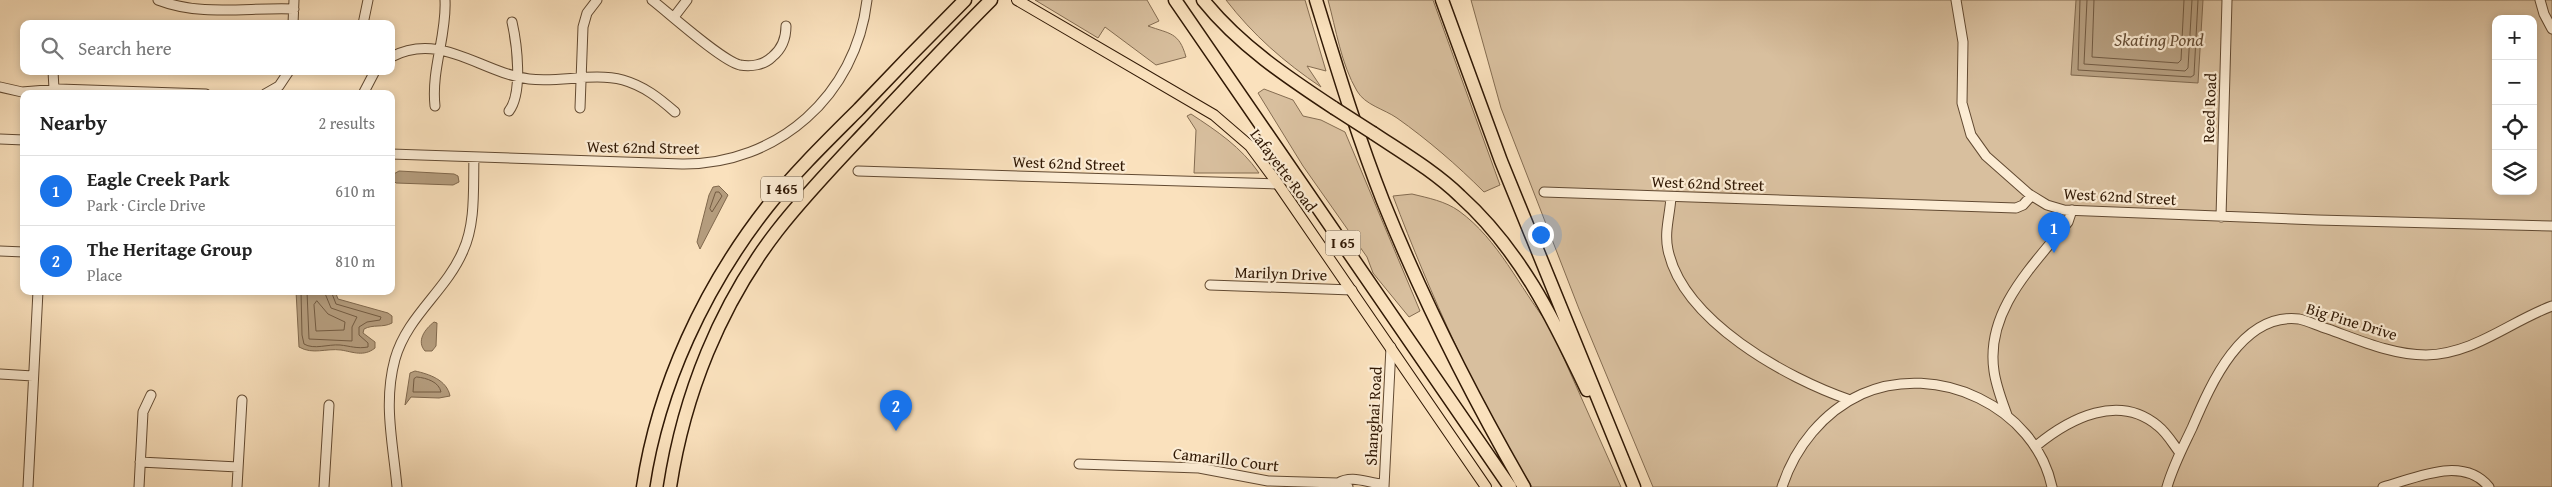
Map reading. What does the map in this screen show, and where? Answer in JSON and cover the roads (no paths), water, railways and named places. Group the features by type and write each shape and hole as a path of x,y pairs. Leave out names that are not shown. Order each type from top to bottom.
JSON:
{"highway":[{"name":"I 465","path":"643,487 658,417 681,358 710,294 742,242 797,172 965,0"},
{"name":"I 465","path":"670,487 680,435 702,368 716,333 758,258 776,232 814,187 991,0"},
{"name":"I 65","path":"1175,0 1510,487"},
{"path":"1203,0 1234,34 1264,60 1433,172 1460,195 1489,224 1521,264 1551,313 1633,484"},
{"path":"1316,0 1357,130 1413,271 1459,368 1524,487"},
{"path":"1442,0 1496,145 1633,484"}],"main road":[{"name":"Lafayette Road","path":"1017,0 1217,117 1250,146 1391,346 1486,487"}],"street":[{"path":"158,0 178,7 203,11 294,4 293,20"},
{"path":"363,20 368,0"},
{"path":"435,106 434,80 445,16 445,0"},
{"path":"580,108 584,22 597,0"},
{"path":"652,0 726,59 748,66 765,62 777,52 784,42 786,26"},
{"path":"674,17 687,0"},
{"name":"West 62nd Street","path":"395,154 689,164 724,160 754,151 783,137 802,123 834,89 856,48 867,0"},
{"path":"1956,0 1963,44 1962,103 1967,125 1986,156 2031,196"},
{"name":"Reed Road","path":"2221,217 2227,0"},
{"path":"2540,0 2544,14 2552,28"},
{"path":"509,111 516,95 516,48 512,22"},
{"path":"395,55 413,48 439,48 490,69 516,76 550,80 610,78 635,84 656,95 675,112"},
{"path":"53,75 54,89"},
{"path":"272,90 280,86 287,75"},
{"path":"365,90 373,75"},
{"path":"0,87 20,92"},
{"path":"43,90 84,90"},
{"path":"0,139 20,140"},
{"path":"397,487 388,413 393,367 401,344 411,324 453,270 464,249 470,223 474,157"},
{"name":"West 62nd Street","path":"858,171 1278,184"},
{"name":"West 62nd Street","path":"1544,192 2016,208 2025,204 2031,196 2047,205 2072,210 2221,217 2552,226"},
{"path":"1671,197 1666,236 1669,256 1685,286 1706,313 1738,342 1766,360 1796,376 1850,400"},
{"path":"2008,415 1993,367 1994,348 1999,323 2020,281 2067,223 2072,210"},
{"path":"0,251 20,252"},
{"path":"0,258 20,252"},
{"name":"Marilyn Drive","path":"1210,285 1352,290"},
{"path":"28,487 38,295"},
{"name":"Big Pine Drive","path":"2167,487 2212,382 2224,362 2248,338 2272,323 2301,320 2389,349 2412,354 2433,354 2451,352 2479,343 2514,323 2552,306"},
{"name":"Shanghai Road","path":"1379,486 1391,346"},
{"path":"0,374 34,376"},
{"path":"1782,487 1796,455 1810,434 1834,411 1850,400 1886,387 1927,385 1974,396 2008,415 2024,430 2036,446 2045,463 2052,487"},
{"path":"139,487 144,409 151,395"},
{"path":"237,487 242,400"},
{"path":"324,487 329,405"},
{"path":"2036,446 2079,419 2096,412 2112,410 2133,413 2148,419 2163,431 2180,453"},
{"path":"140,462 238,467"},
{"name":"Camarillo Court","path":"1080,464 1199,468 1261,480 1338,483 1348,487"},
{"path":"2383,487 2454,470 2473,474 2489,487"},
{"name":"Camarillo Court","path":"1338,483 1345,479 1371,480 1379,486"}],"water":[{"name":"Skating Pond","path":"2076,0 2203,0 2198,83 2071,75"},
{"path":"399,171 454,174 458,176 459,182 453,185 396,183 395,173"},
{"path":"719,186 728,195 700,249 697,242 709,195 713,187"},
{"path":"296,295 336,295 338,299 388,313 392,316 392,323 364,329 363,333 375,342 375,348 371,351 358,353 341,350 309,351 299,347"},
{"path":"434,322 437,323 436,346 432,351 425,351 421,343 423,335"},
{"path":"415,371 437,379 445,386 450,396 439,398 411,397 405,405 410,373"}],"place":[{"name":"Eagle Creek Park","path":"2054,253"},
{"name":"The Heritage Group","path":"896,431"}]}
